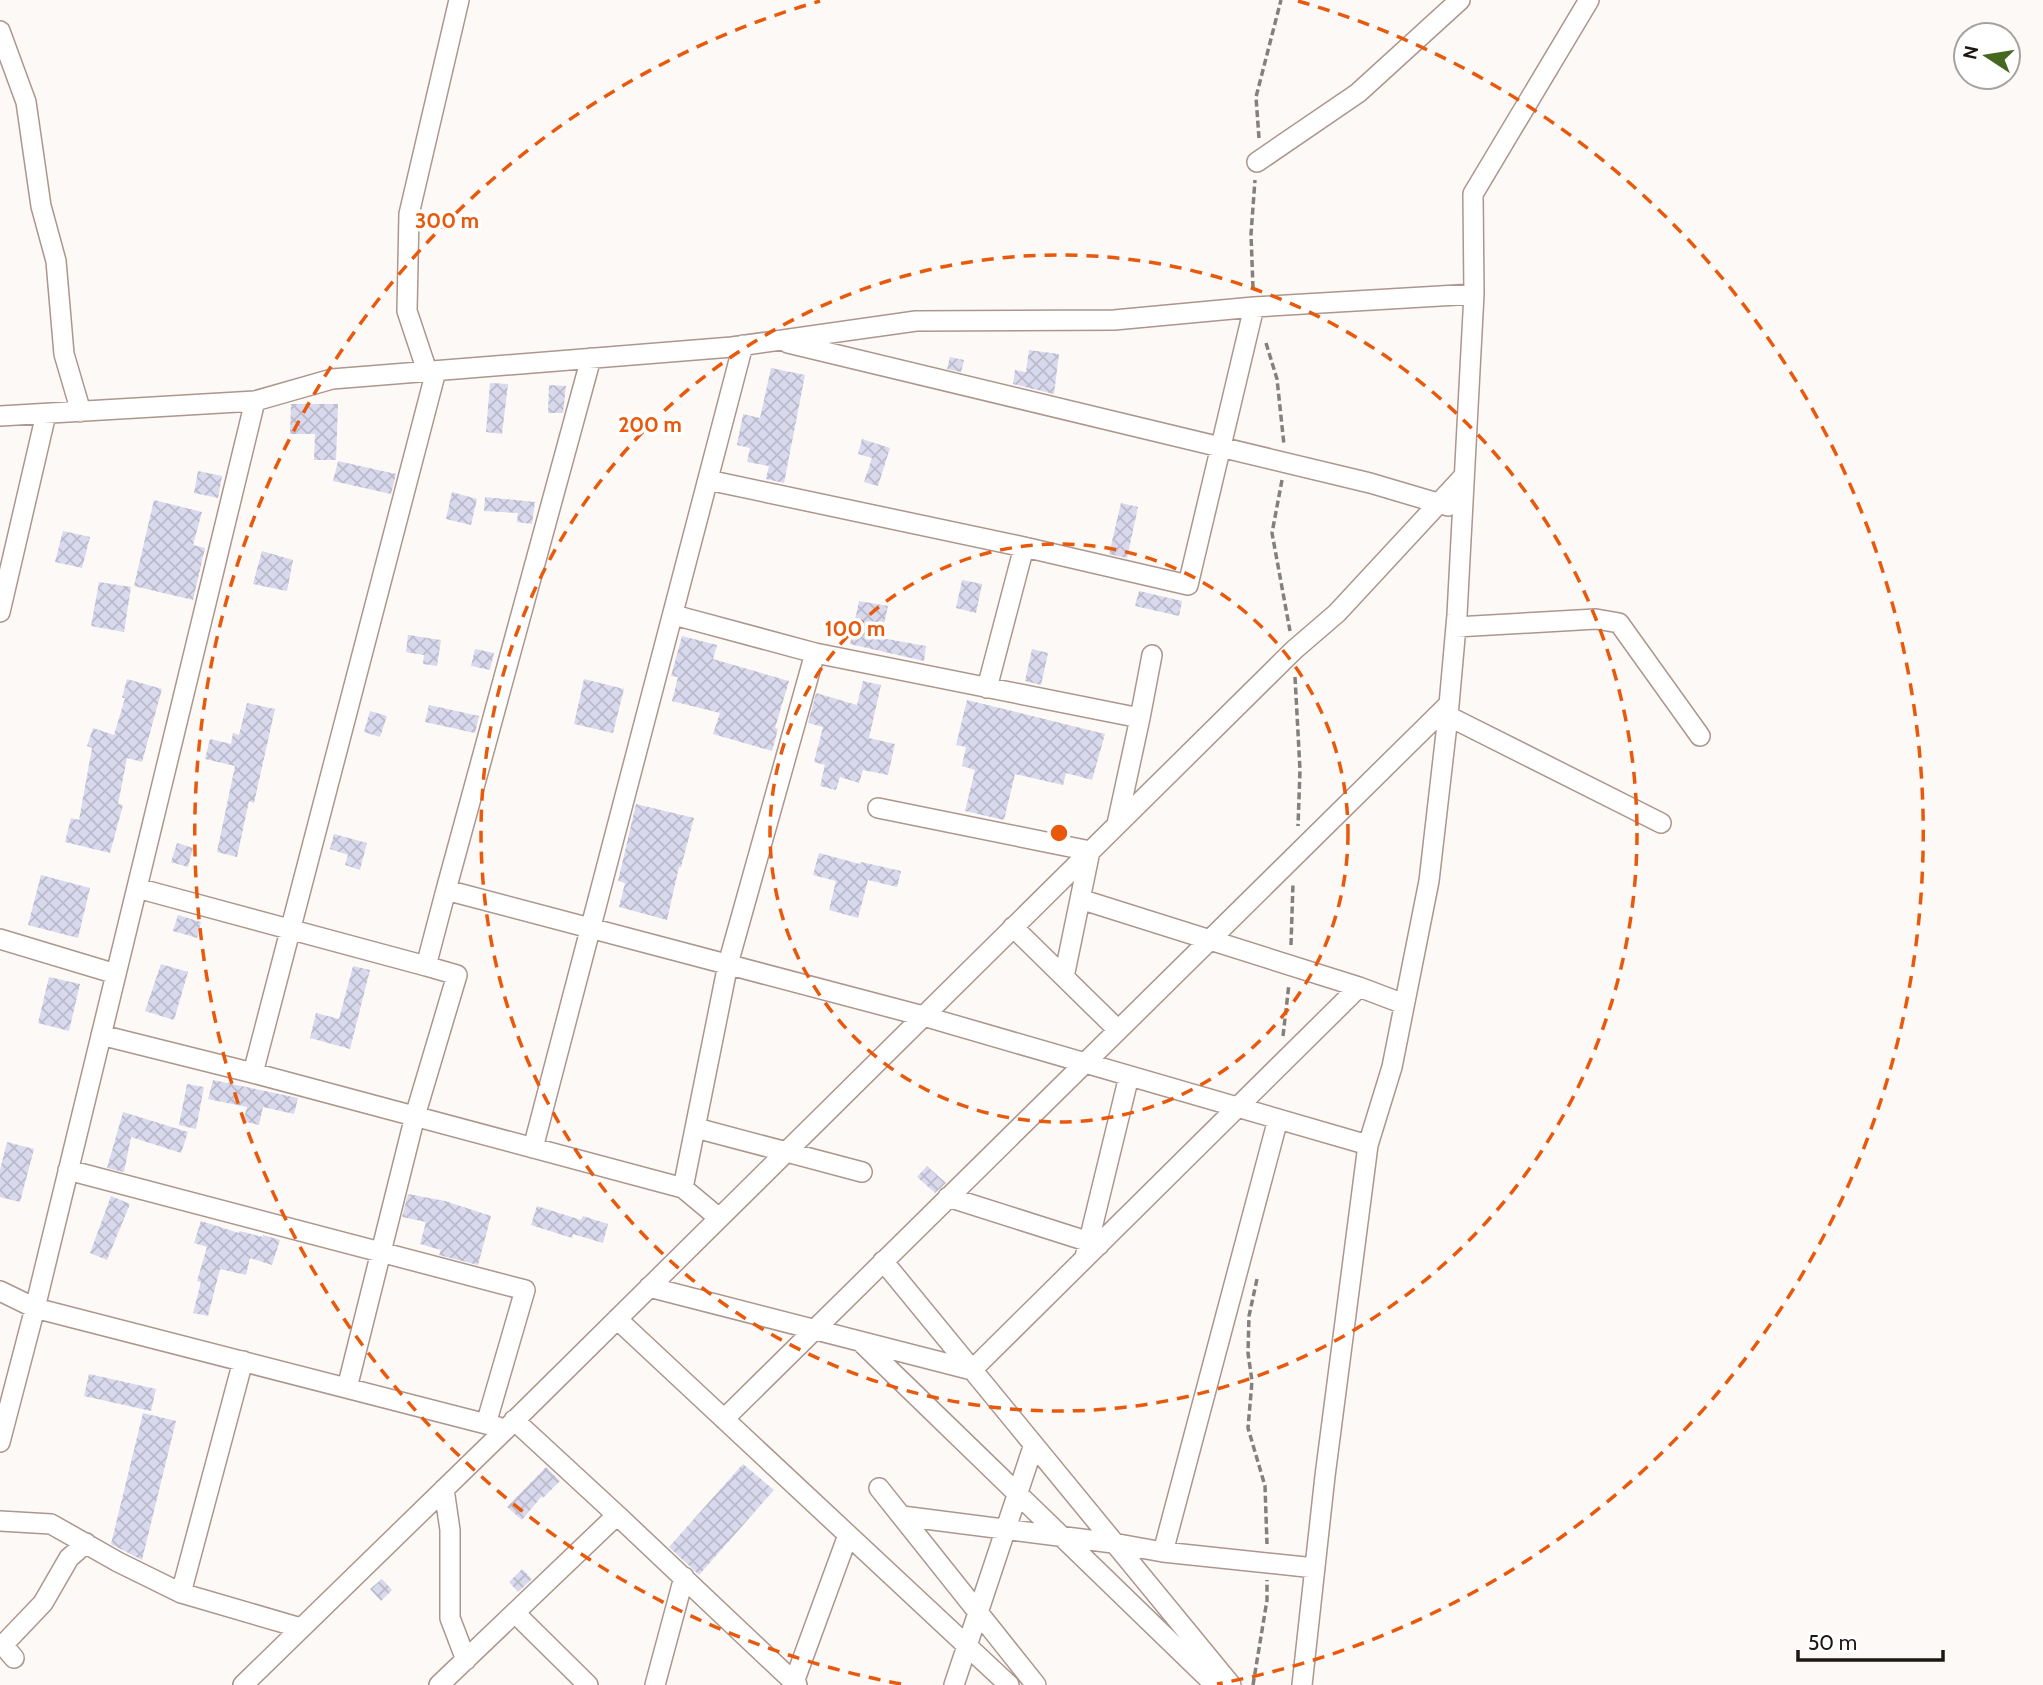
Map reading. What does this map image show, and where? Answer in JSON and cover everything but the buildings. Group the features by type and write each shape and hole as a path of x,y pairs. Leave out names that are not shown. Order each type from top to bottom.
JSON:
{"street":[{"path":"253,1073 292,930 431,371 407,312 409,214 459,0"},
{"path":"1257,162 1358,93 1460,0"},
{"path":"1302,1685 1368,1145 1392,1068 1429,881 1455,627 1474,294 1473,194 1589,0"},
{"path":"0,30 26,102 41,206 55,261 64,354 81,412"},
{"path":"0,416 255,401 331,379 743,345 916,321 1114,320 1254,307 1474,294"},
{"path":"708,480 1188,585 1254,307"},
{"path":"778,341 1370,482 1462,511"},
{"path":"533,1148 743,345"},
{"path":"426,966 591,358"},
{"path":"0,1442 35,1308 255,401"},
{"path":"0,612 46,414"},
{"path":"243,1685 1294,650 1337,613 1464,476"},
{"path":"987,688 1024,547"},
{"path":"674,615 815,653 1140,718"},
{"path":"1455,627 1596,619 1619,623 1700,736"},
{"path":"683,1188 728,964 815,653"},
{"path":"1116,825 1152,655"},
{"path":"1448,710 1661,823"},
{"path":"724,1419 1209,940 1448,710"},
{"path":"878,808 1090,851"},
{"path":"1064,977 1090,851"},
{"path":"137,888 457,975 415,1116 347,1388"},
{"path":"446,890 923,1016 1368,1145"},
{"path":"1080,899 1404,1004"},
{"path":"1013,927 1118,1030"},
{"path":"0,939 116,974"},
{"path":"972,1370 1091,1248 1359,988"},
{"path":"101,1035 683,1188 719,1218"},
{"path":"1091,1248 1129,1076"},
{"path":"1163,1552 1278,1119"},
{"path":"696,1128 862,1172"},
{"path":"68,1170 525,1290 486,1424"},
{"path":"948,1197 1091,1248"},
{"path":"883,1261 1231,1685"},
{"path":"649,1287 972,1370"},
{"path":"0,1291 35,1308 486,1424 511,1424 617,1515 795,1684 848,1535"},
{"path":"617,1319 1009,1685"},
{"path":"862,1343 1215,1685"},
{"path":"181,1592 243,1361"},
{"path":"954,1685 1033,1447"},
{"path":"879,1488 1036,1685"},
{"path":"444,1489 450,1530 450,1618 466,1660"},
{"path":"439,1685 617,1515"},
{"path":"902,1516 1163,1552 1315,1569"},
{"path":"0,1521 51,1524 118,1562 181,1592 301,1628"},
{"path":"14,1658 3,1645 43,1603 69,1558 86,1543"},
{"path":"654,1685 684,1577"},
{"path":"515,1613 588,1685"}],"path":[{"path":"1254,307 1251,234 1259,135 1256,96 1281,0"},
{"path":"1266,343 1277,379 1286,462 1272,533 1294,650 1300,770 1290,967 1283,1037"},
{"path":"1253,1685 1267,1600 1265,1486 1248,1427 1252,1381 1248,1353 1249,1316 1258,1277"}]}
